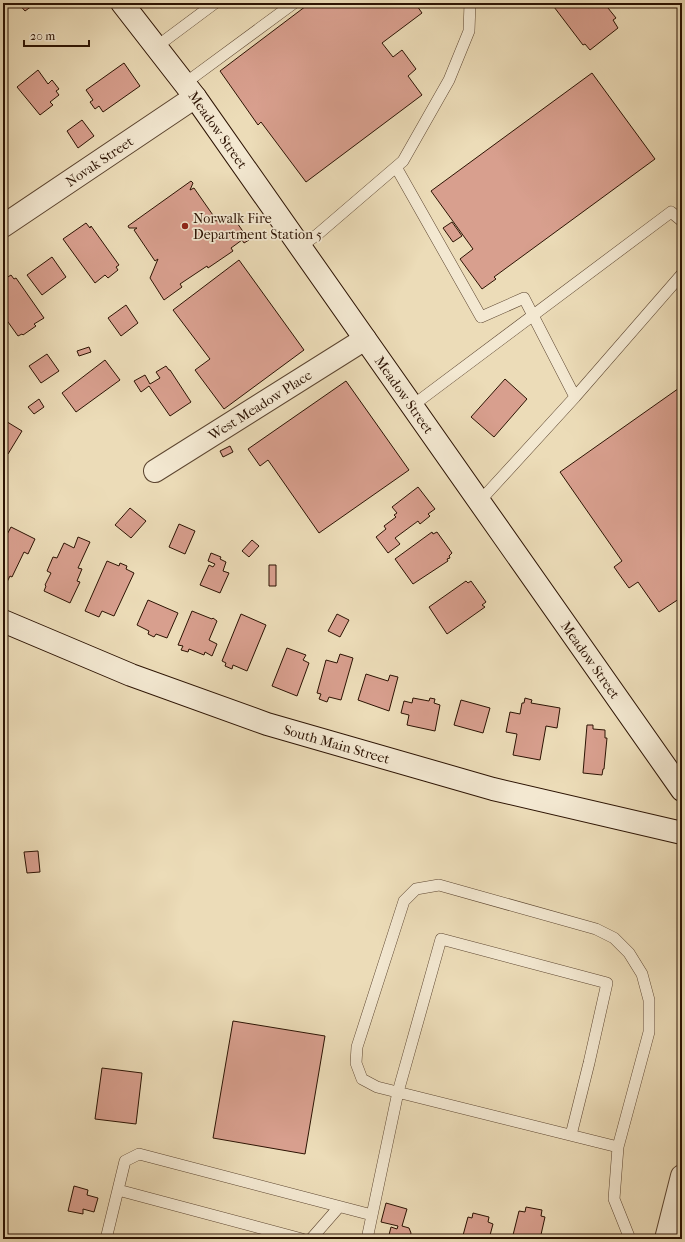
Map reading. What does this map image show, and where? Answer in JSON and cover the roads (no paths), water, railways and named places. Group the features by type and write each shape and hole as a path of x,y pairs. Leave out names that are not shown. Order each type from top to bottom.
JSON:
{"main road":[{"name":"Meadow Street","path":"122,3 190,90 682,790"},
{"name":"Novak Street","path":"3,226 190,90"},
{"name":"West Meadow Place","path":"155,471 364,339"},
{"name":"South Main Street","path":"3,621 131,675 267,724 493,789 682,832"},
{"path":"666,1239 682,1176"}],"lane":[{"path":"156,47 215,3"},
{"path":"190,90 294,3"},
{"path":"300,247 318,234 403,162 449,80 469,31 470,3"},
{"path":"396,167 481,317 524,298 575,397"},
{"path":"412,406 671,212 682,222"},
{"path":"479,502 575,397 682,274"},
{"path":"618,1147 376,1087 362,1079 356,1064 357,1047 404,901 416,889 439,885 596,929 614,938 629,953 642,974 649,1000 649,1032 618,1147 614,1199 630,1239"},
{"path":"366,1239 398,1092 441,939 607,983 571,1136"},
{"path":"106,1239 125,1161 140,1154 372,1215"},
{"path":"118,1190 302,1239"},
{"path":"311,1239 340,1207"}],"place":[{"name":"Norwalk Fire Department Station 5","path":"185,226"}]}
